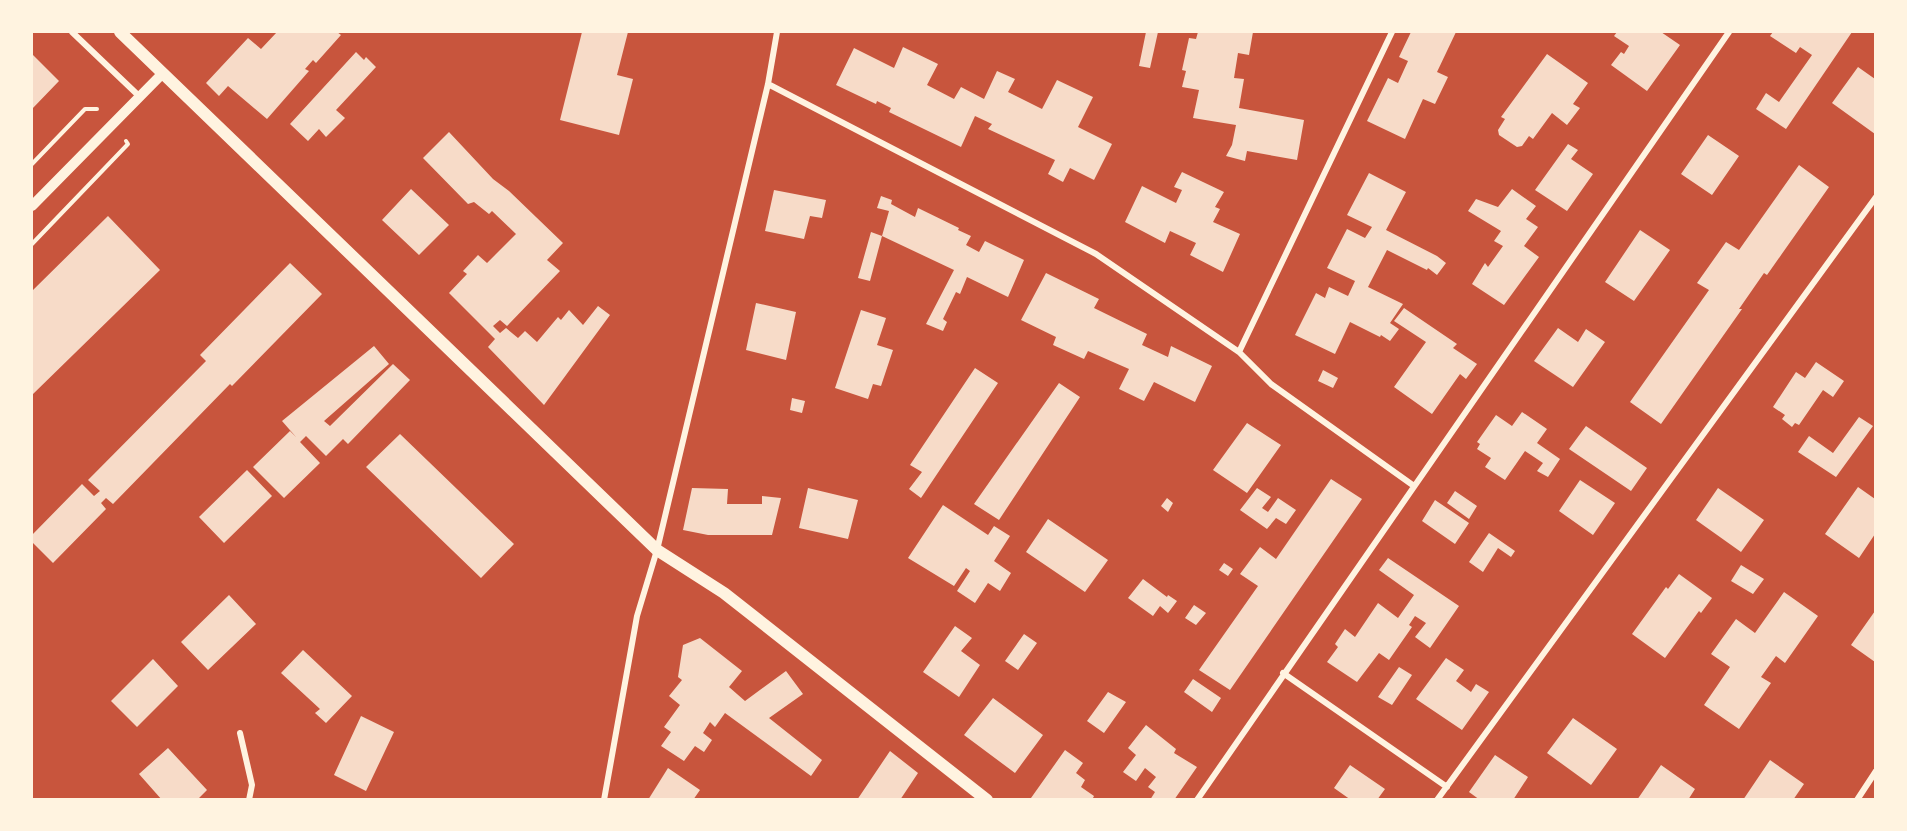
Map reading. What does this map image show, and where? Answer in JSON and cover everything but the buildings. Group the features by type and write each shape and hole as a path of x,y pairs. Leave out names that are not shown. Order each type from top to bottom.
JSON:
{"main road":[{"path":"120,32 657,550 724,593 987,800"}],"street":[{"path":"72,32 139,96"},
{"path":"604,800 637,616 657,550 768,84 777,32"},
{"path":"1239,352 1392,32"},
{"path":"1197,800 1729,32"},
{"path":"32,206 163,73"},
{"path":"768,84 1096,254 1239,352 1271,384 1414,486"},
{"path":"1437,800 1875,198"},
{"path":"1283,673 1447,787"},
{"path":"240,733 252,785 249,800"},
{"path":"1857,800 1875,771"}],"path":[{"path":"32,244 128,144"}]}
